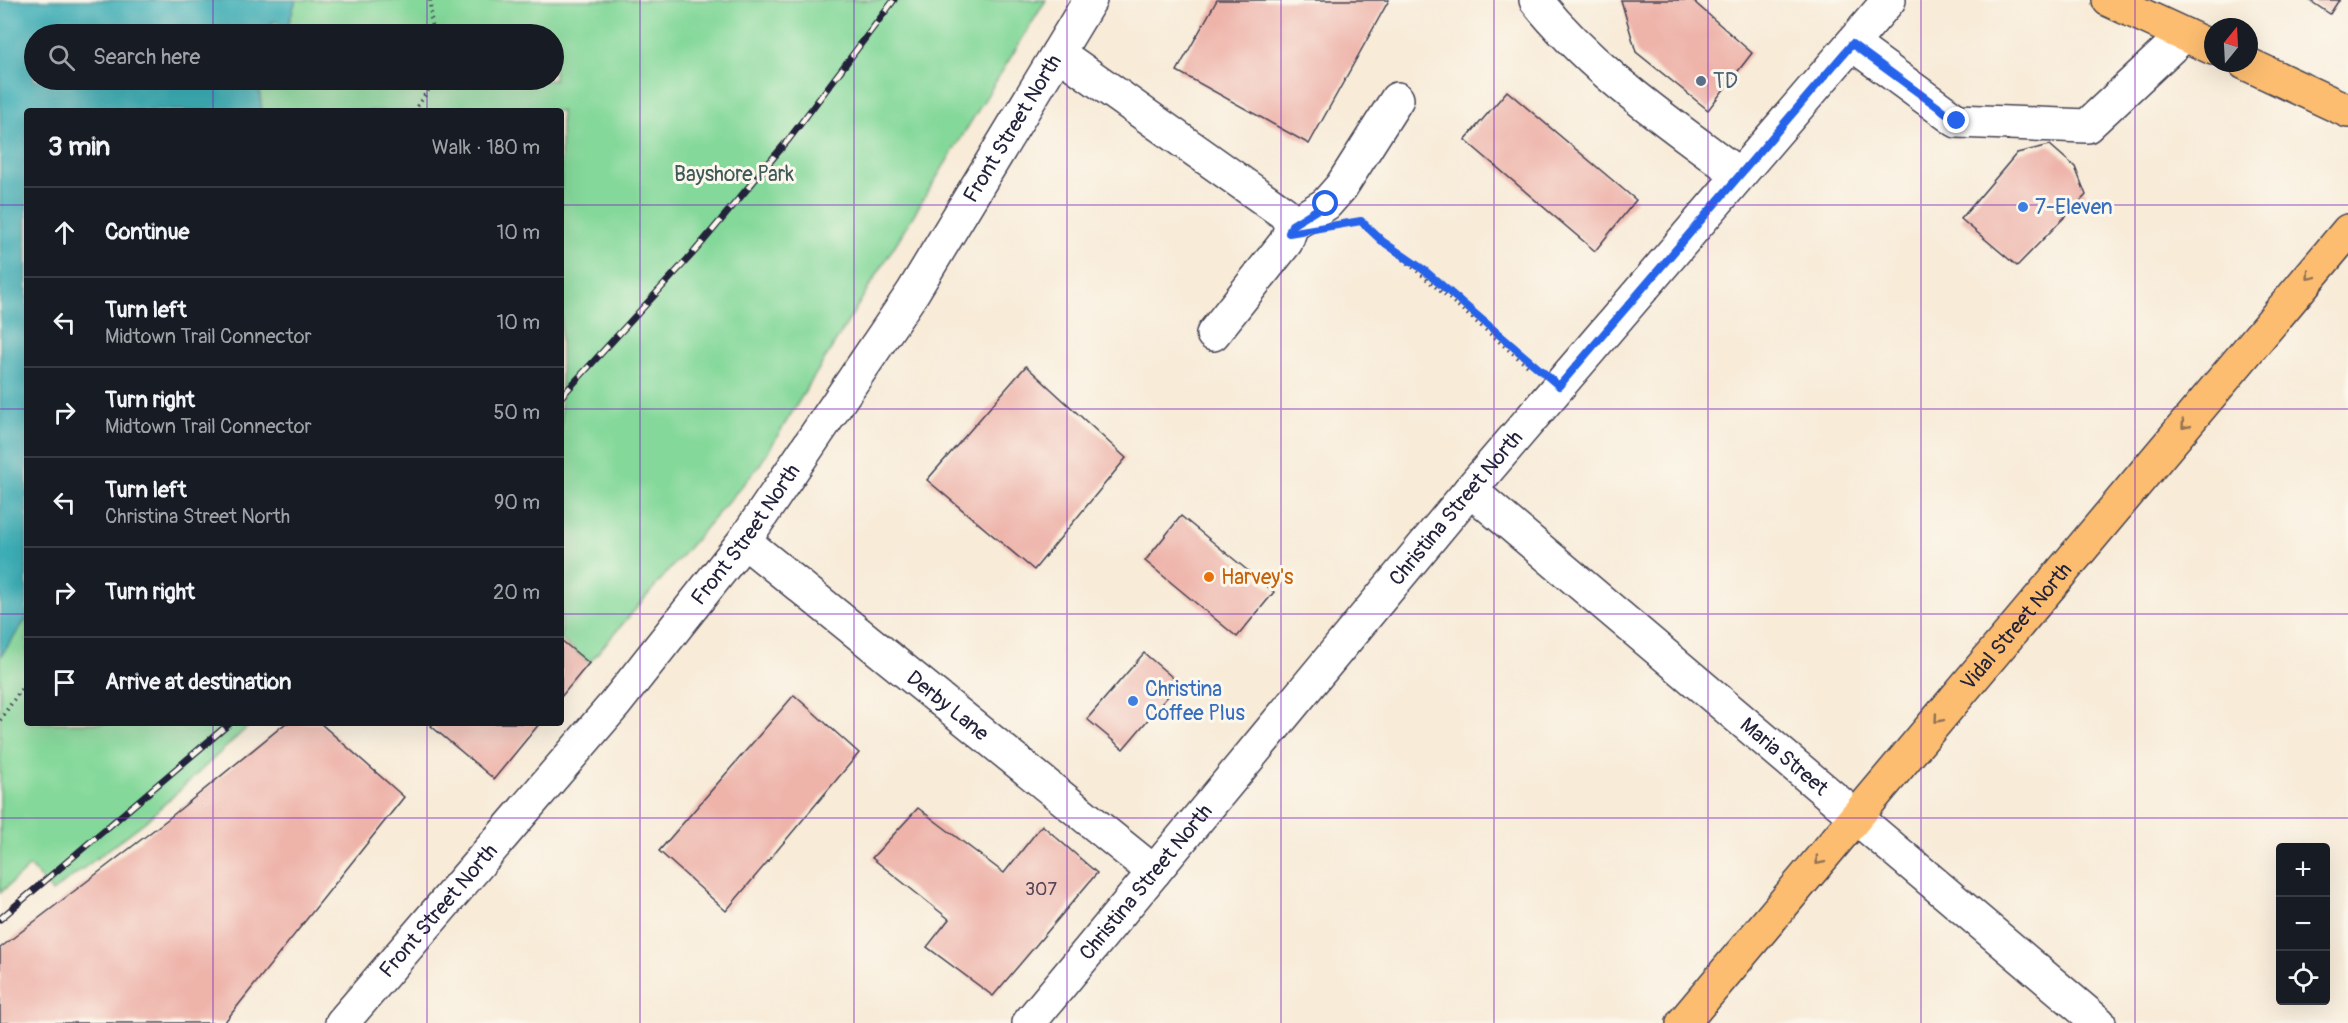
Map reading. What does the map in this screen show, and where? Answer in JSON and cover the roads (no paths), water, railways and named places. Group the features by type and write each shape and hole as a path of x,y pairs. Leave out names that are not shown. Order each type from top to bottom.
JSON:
{"main road":[{"path":"2114,1 2198,41"},
{"path":"2258,69 2348,111"},
{"name":"Vidal Street North","path":"1683,1023 2348,231"}],"street":[{"name":"Front Street North","path":"342,1023 615,704 744,541 913,292 1090,0"},
{"path":"1536,0 1561,31 1625,89 1739,175"},
{"name":"Christina Street North","path":"1029,1023 1470,490 1890,0"},
{"path":"1852,44 1957,121 2086,126 2198,41"},
{"path":"1058,53 1284,213 1292,225"},
{"path":"1213,334 1286,242 1292,225 1326,204 1341,187 1397,99"},
{"name":"Maria Street","path":"1470,490 2099,1023"},
{"name":"Derby Lane","path":"744,541 1154,872"}],"water":[{"path":"0,0 296,0 288,24 274,21 270,24 24,24 24,90 259,90 262,108 24,108 24,622 0,657"}],"railway":[{"path":"564,394 695,251 789,139 894,0"},
{"path":"0,919 226,726"}],"place":[{"name":"TD","path":"1701,81"},
{"name":"7-Eleven","path":"2023,207"},
{"name":"Harvey's","path":"1209,577"},
{"name":"Christina Coffee Plus","path":"1133,701"}],"park label":[{"name":"Bayshore Park","path":"734,174"}]}
